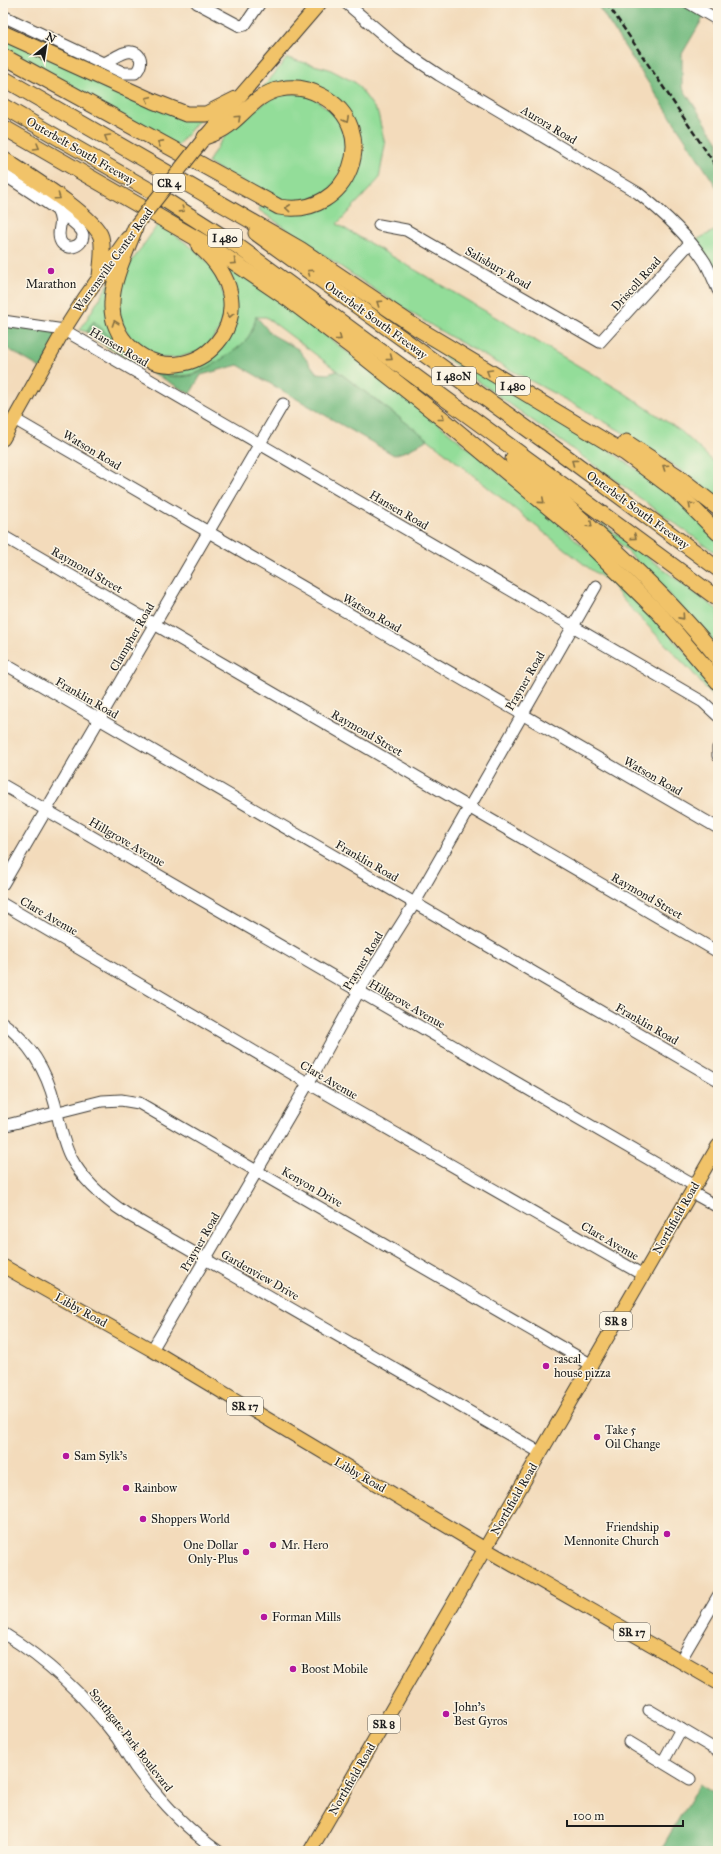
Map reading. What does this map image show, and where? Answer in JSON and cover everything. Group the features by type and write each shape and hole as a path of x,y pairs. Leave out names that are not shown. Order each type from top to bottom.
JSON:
{"highway":[{"path":"3,33 152,101 186,114 206,114 236,99"},
{"path":"3,56 279,207 291,209 312,206 334,194 348,173 354,150 350,128 334,104 316,92 292,88 273,91 264,95 230,125 203,139"},
{"name":"Outerbelt South Freeway","path":"3,78 188,186 300,249 400,317 644,466 676,492 718,532"},
{"name":"Outerbelt South Freeway","path":"3,106 151,191 220,234 294,286 718,599"},
{"path":"3,127 213,248 288,299 432,410 571,526 629,582 689,647 718,682"},
{"path":"3,159 77,210 94,225 101,237 102,246 100,277"},
{"name":"Outerbelt South Freeway","path":"188,186 561,453 718,569"},
{"path":"136,227 113,293 112,307 114,320 121,337 134,351 147,359 158,363 182,364 205,354 219,340 230,320 232,303 231,293 223,274 207,253 164,220"},
{"name":"Outerbelt South Freeway","path":"433,390 602,536 655,587 718,658"},
{"path":"545,405 600,427 637,448 676,475 718,508"}],"main road":[{"name":"Warrensville Center Road","path":"3,439 64,330 136,227 203,139 320,3"},
{"name":"Northfield Road","path":"310,1851 718,1146"},
{"name":"Libby Road","path":"3,1266 152,1350 485,1549 718,1683"}],"street":[{"path":"197,3 240,26 245,25 260,3"},
{"name":"Aurora Road","path":"346,3 400,49 439,75 638,193 664,213 705,263 718,290"},
{"path":"689,3 718,20"},
{"path":"3,16 103,63"},
{"path":"3,174 56,210"},
{"name":"Salisbury Road","path":"379,225 406,230 600,342"},
{"name":"Driscoll Road","path":"600,342 690,243"},
{"path":"3,321 64,330"},
{"name":"Hansen Road","path":"64,330 703,702 718,716"},
{"name":"Clampher Road","path":"3,884 284,404"},
{"name":"Watson Road","path":"14,419 208,534 718,828"},
{"name":"Raymond Street","path":"3,536 718,952"},
{"name":"Prayner Road","path":"152,1350 360,991 414,904 521,714 596,586"},
{"name":"Franklin Road","path":"3,663 718,1080"},
{"path":"718,748 718,756"},
{"name":"Hillgrove Avenue","path":"3,785 360,991 693,1189 718,1207"},
{"name":"Clare Avenue","path":"3,904 308,1083 643,1275"},
{"name":"Gardenview Drive","path":"3,1023 19,1037 36,1059 50,1088 63,1139 70,1156 78,1170 99,1194 127,1214 541,1453"},
{"name":"Kenyon Drive","path":"3,1126 102,1101 121,1100 139,1103 592,1365"},
{"path":"680,1661 718,1596"},
{"name":"Southgate Park Boulevard","path":"3,1633 52,1669 81,1696 116,1738 165,1805 218,1851"},
{"path":"648,1710 718,1751"},
{"path":"663,1762 681,1729"},
{"path":"629,1742 690,1779"}],"green space":[{"path":"596,3 689,3 706,13 682,54 682,87 718,142 718,189"},
{"path":"3,37 201,118 177,146 3,50"},
{"path":"287,58 329,69 356,83 378,113 385,145 379,179 337,224 623,392 682,432 718,466 718,499 657,454 592,414 432,326 357,278 259,210 262,204 318,207 358,147 327,93 262,89"},
{"path":"280,92 310,95 341,119 348,144 346,166 327,193 305,202 280,203 208,163 222,140 239,122"},
{"path":"159,223 194,249 214,268 226,302 220,329 208,345 194,353 176,358 160,358 131,340 116,311 119,284 127,268"},
{"path":"718,229 718,271 711,275 690,243"},
{"path":"224,264 247,276 391,385 543,509 616,577 697,665 718,692 718,703 692,672 624,601 610,582 590,569 438,447 266,317 257,317 252,332 244,342 221,360 199,372 180,376 165,375 152,370 139,362 127,353 94,321 87,332 80,330 114,275 125,348 164,370 195,366 207,361 220,350 230,334"},
{"path":"256,316 271,334 298,349 317,373 328,374 337,371 428,439 409,450 394,455 238,365 201,375 190,394 97,341 88,335 87,332 94,321 127,353 140,363 153,371 167,376 182,377 198,373 222,359 245,342 254,324"},
{"path":"3,321 64,330 42,369 3,346"},
{"path":"430,341 603,446 670,493 704,524 718,542 718,551 716,553 428,345"},
{"path":"596,519 718,610 718,649 660,585"},
{"path":"699,1784 718,1796 718,1847 716,1851 660,1851"}],"railway":[{"path":"607,3 718,169"}],"place":[{"name":"Marathon","path":"51,271"},
{"name":"rascal house pizza","path":"546,1366"},
{"name":"Take 5 Oil Change","path":"597,1437"},
{"name":"Sam Sylk's","path":"66,1456"},
{"name":"Rainbow","path":"126,1488"},
{"name":"Shoppers World","path":"143,1519"},
{"name":"Friendship Mennonite Church","path":"667,1534"},
{"name":"Mr. Hero","path":"273,1545"},
{"name":"One Dollar Only-Plus","path":"246,1552"},
{"name":"Forman Mills","path":"264,1617"},
{"name":"Boost Mobile","path":"293,1669"},
{"name":"John's Best Gyros","path":"446,1714"}]}
